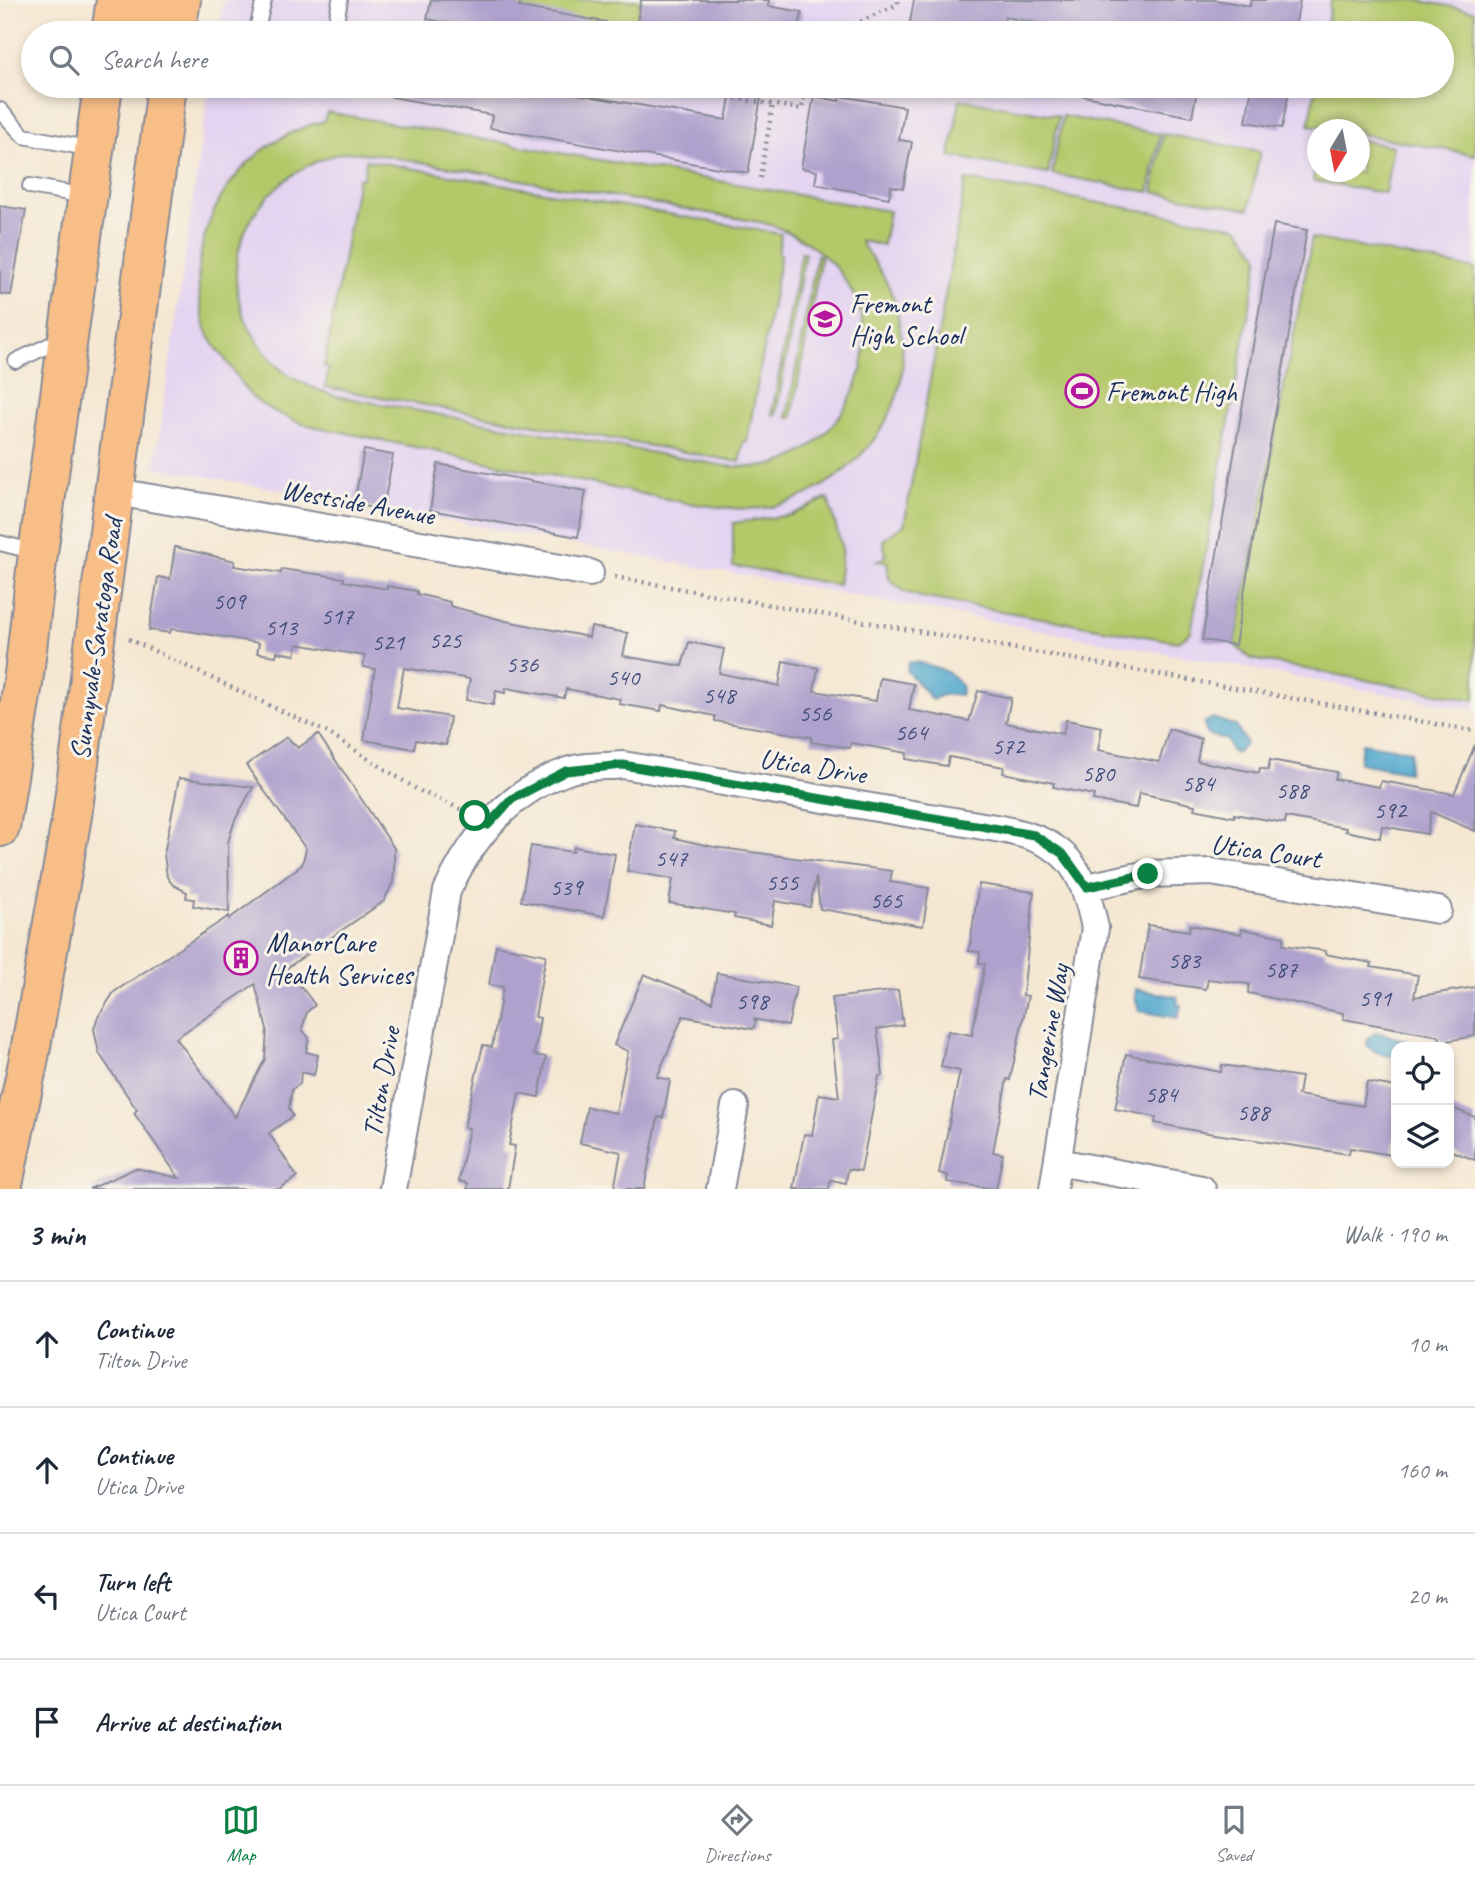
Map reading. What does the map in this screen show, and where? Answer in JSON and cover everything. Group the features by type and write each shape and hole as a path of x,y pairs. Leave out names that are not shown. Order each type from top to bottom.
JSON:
{"main road":[{"path":"113,21 116,0"},
{"path":"147,21 151,0"},
{"path":"177,21 181,0"},
{"path":"0,827 23,683 38,553 101,98"},
{"name":"Sunnyvale-Saratoga Road","path":"2,1189 28,1063 72,816 165,98"}],"street":[{"name":"Westside Avenue","path":"116,492 590,573"},
{"name":"Utica Drive","path":"512,799 566,771 623,765 1034,835 1063,854 1087,887"},
{"name":"Tilton Drive","path":"393,1189 447,891 464,855 512,799"},
{"name":"Utica Court","path":"1087,887 1148,874 1211,872 1438,910"},
{"name":"Tangerine Way","path":"1053,1189 1096,928 1087,887"},
{"path":"720,1189 735,1106"},
{"path":"1058,1162 1202,1189"}],"lane":[{"path":"259,21 264,0"},
{"path":"336,21 340,0"},
{"path":"0,110 24,136 93,149"},
{"path":"30,186 86,196"},
{"path":"16,361 70,335"},
{"path":"0,544 38,553"}],"path":[{"path":"860,21 898,5 898,0"},
{"path":"735,98 802,109 804,98"},
{"path":"760,178 773,104"},
{"path":"590,573 1475,731"},
{"path":"129,639 328,733 418,790 475,816 488,825"}],"shaded area":[{"name":"Fremont High School","path":"224,0 1475,0 1475,710 155,467 207,98 1454,98 1454,21 220,21"}],"green space":[{"path":"480,0 641,0 637,21 469,21"},
{"path":"1331,0 1416,0 1475,11 1475,155 1370,136 1370,119 1310,119 1314,98 1454,98 1454,21 1327,21"},
{"path":"960,99 1059,116 1048,174 950,156"},
{"path":"327,112 889,211 883,245 860,241 881,272 896,306 903,366 893,406 871,443 840,474 822,486 782,504 747,509 686,503 303,424 269,409 248,392 208,334 199,295 200,261 207,229 220,199 239,173 263,150 291,133 324,121","holes":["346,152 375,154 764,223 796,236 823,255 843,278 857,304 864,333 863,363 853,393 834,423 810,447 779,463 746,467 726,466 336,396 302,383 273,362 250,329 239,299 236,270 241,243 252,217 269,195 291,176 317,161"]},
{"path":"1063,116 1160,134 1149,192 1052,174"},
{"path":"1163,134 1260,151 1249,209 1153,192"},
{"path":"1370,142 1393,146 1385,193 1319,182 1370,182"},
{"path":"366,160 781,234 778,253 781,254 747,442 744,441 740,462 325,387 329,368 324,367 358,178 363,179"},
{"name":"Fremont High","path":"966,180 1238,227 1259,256 1191,632 1178,642 921,597 905,592 889,579 887,562 877,561 886,556 883,540 904,525"},
{"path":"1312,238 1475,269 1475,700 1251,659 1235,645"},
{"path":"801,252 805,253 776,415 772,414"},
{"path":"817,255 821,256 792,418 787,417"},
{"path":"828,498 842,548 838,585 733,566 733,523 791,515"}],"water":[{"path":"908,663 936,667 954,677 962,688 960,695 942,695 932,700 907,671"},
{"path":"1213,718 1236,726 1246,743 1238,753 1232,752 1226,739 1207,735 1204,723"},
{"path":"1362,743 1411,751 1408,772 1359,763"},
{"path":"1136,989 1178,997 1177,1004 1181,1005 1178,1018 1139,1011"},
{"path":"1376,1032 1407,1042 1391,1042 1391,1056 1388,1056 1367,1046 1368,1038"}],"building":[{"path":"431,0 521,0 519,7 600,21 438,21 427,19"},
{"path":"641,0 769,0 768,6 802,12 800,21 637,21"},
{"path":"914,0 1216,0 1250,6 1251,0 1300,0 1296,21 1026,21 1005,17 1004,21 910,21"},
{"path":"398,98 599,98 726,120 730,98 761,98 748,173 490,128 492,115"},
{"path":"814,98 839,101 840,98 852,98 905,107 899,140 912,142 903,188 891,186 889,198 815,184 817,171 801,168"},
{"path":"1094,98 1196,98 1192,117"},
{"path":"1250,98 1288,98 1282,128 1246,122"},
{"path":"0,206 26,210 11,295 0,294"},
{"path":"1274,224 1307,230 1235,645 1202,640"},
{"path":"364,450 393,455 383,510 354,504"},
{"path":"438,464 586,491 578,537 430,510"},
{"path":"175,547 235,561 234,566 281,573 282,569 344,578 343,581 387,589 387,586 417,591 417,594 450,602 450,606 506,621 589,637 591,627 628,633 623,656 682,666 689,642 724,649 719,673 779,686 783,661 818,668 814,691 876,701 880,678 914,684 909,710 969,721 978,691 1011,698 1006,723 1063,734 1066,720 1102,727 1098,750 1159,762 1169,729 1201,739 1197,761 1259,773 1260,768 1268,770 1270,760 1337,772 1335,779 1379,787 1381,781 1454,794 1475,745 1475,831 1431,812 1427,834 1382,826 1380,838 1345,831 1346,828 1286,817 1285,823 1234,814 1234,817 1139,793 1136,808 1093,800 1094,795 1053,787 1054,783 1003,773 1004,767 949,757 947,766 906,759 907,753 851,743 850,748 811,742 812,737 715,721 715,716 662,705 661,711 619,704 620,699 566,689 564,698 506,688 505,693 496,691 493,705 466,700 470,679 404,668 397,708 450,717 446,745 416,740 414,749 364,740 375,669 363,667 365,656 297,644 295,655 277,652 276,656 257,653 259,643 189,631 171,629 170,633 149,630 158,577 170,579"},
{"name":"ManorCare Health Services","path":"318,734 394,848 394,869 393,882 384,901 287,968 315,1005 307,1012 302,1029 309,1038 306,1052 318,1055 314,1075 301,1072 300,1084 292,1089 289,1108 293,1116 269,1133 297,1177 279,1189 89,1189 136,1168 179,1178 134,1113 137,1110 99,1053 94,1029 97,1019 114,992 229,916 229,919 302,865 306,849 246,765 287,737 298,748","holes":["255,984 267,1029 265,1059 235,1117 176,1038"]},
{"path":"179,778 253,787 235,820 228,842 229,912 193,906 194,899 186,898 187,892 173,885 167,877 164,854"},
{"path":"635,824 675,831 674,838 714,847 892,871 890,882 929,888 923,926 820,909 816,877 810,907 775,901 771,925 734,918 735,914 669,903 673,879 627,871"},
{"path":"531,846 573,852 574,847 615,854 604,916 521,901"},
{"path":"979,884 1034,892 1023,995 1028,996 1010,1080 1007,1079 993,1152 1003,1154 996,1189 947,1182 948,1175 939,1173 960,1071 941,1067 948,1031 972,1035 985,964 979,963 980,952 969,951"},
{"path":"1148,925 1189,931 1190,925 1241,934 1242,929 1284,937 1283,945 1326,951 1325,954 1372,963 1371,967 1418,975 1414,997 1475,987 1475,1036 1441,1042 1439,1036 1343,1019 1343,1013 1248,993 1249,984 1208,979 1206,989 1139,979"},
{"path":"496,945 546,955 535,1017 540,1018 534,1055 546,1057 539,1097 519,1093 509,1145 515,1146 508,1189 467,1189 468,1183 459,1181 469,1128 464,1127 483,1045 492,1047 503,987 489,985"},
{"path":"717,973 796,987 788,1026 753,1019 756,1021 753,1029 683,1016 657,1077 670,1080 663,1118 658,1117 644,1189 614,1189 621,1152 580,1143 587,1107 616,1113 628,1051 614,1045 644,974 712,1002"},
{"path":"898,990 903,1025 877,1029 883,1075 879,1076 861,1171 848,1169 846,1183 831,1180 829,1189 794,1189 804,1134 812,1135 819,1094 839,1097 832,1040 838,1039 832,998"},
{"path":"1126,1054 1221,1072 1222,1065 1301,1077 1298,1095 1363,1106 1367,1082 1391,1086 1391,1155 1350,1148 1349,1154 1202,1132 1155,1123 1156,1117 1115,1109"},
{"path":"1454,1109 1475,1117 1475,1160 1454,1152"}],"place":[{"name":"Fremont High School","path":"825,319"},
{"name":"Fremont High","path":"1082,391"},
{"name":"ManorCare Health Services","path":"241,958"}],"route":[{"path":"475,816 488,825 512,799 566,771 623,765 1034,835 1063,854 1087,887 1148,874"}]}
